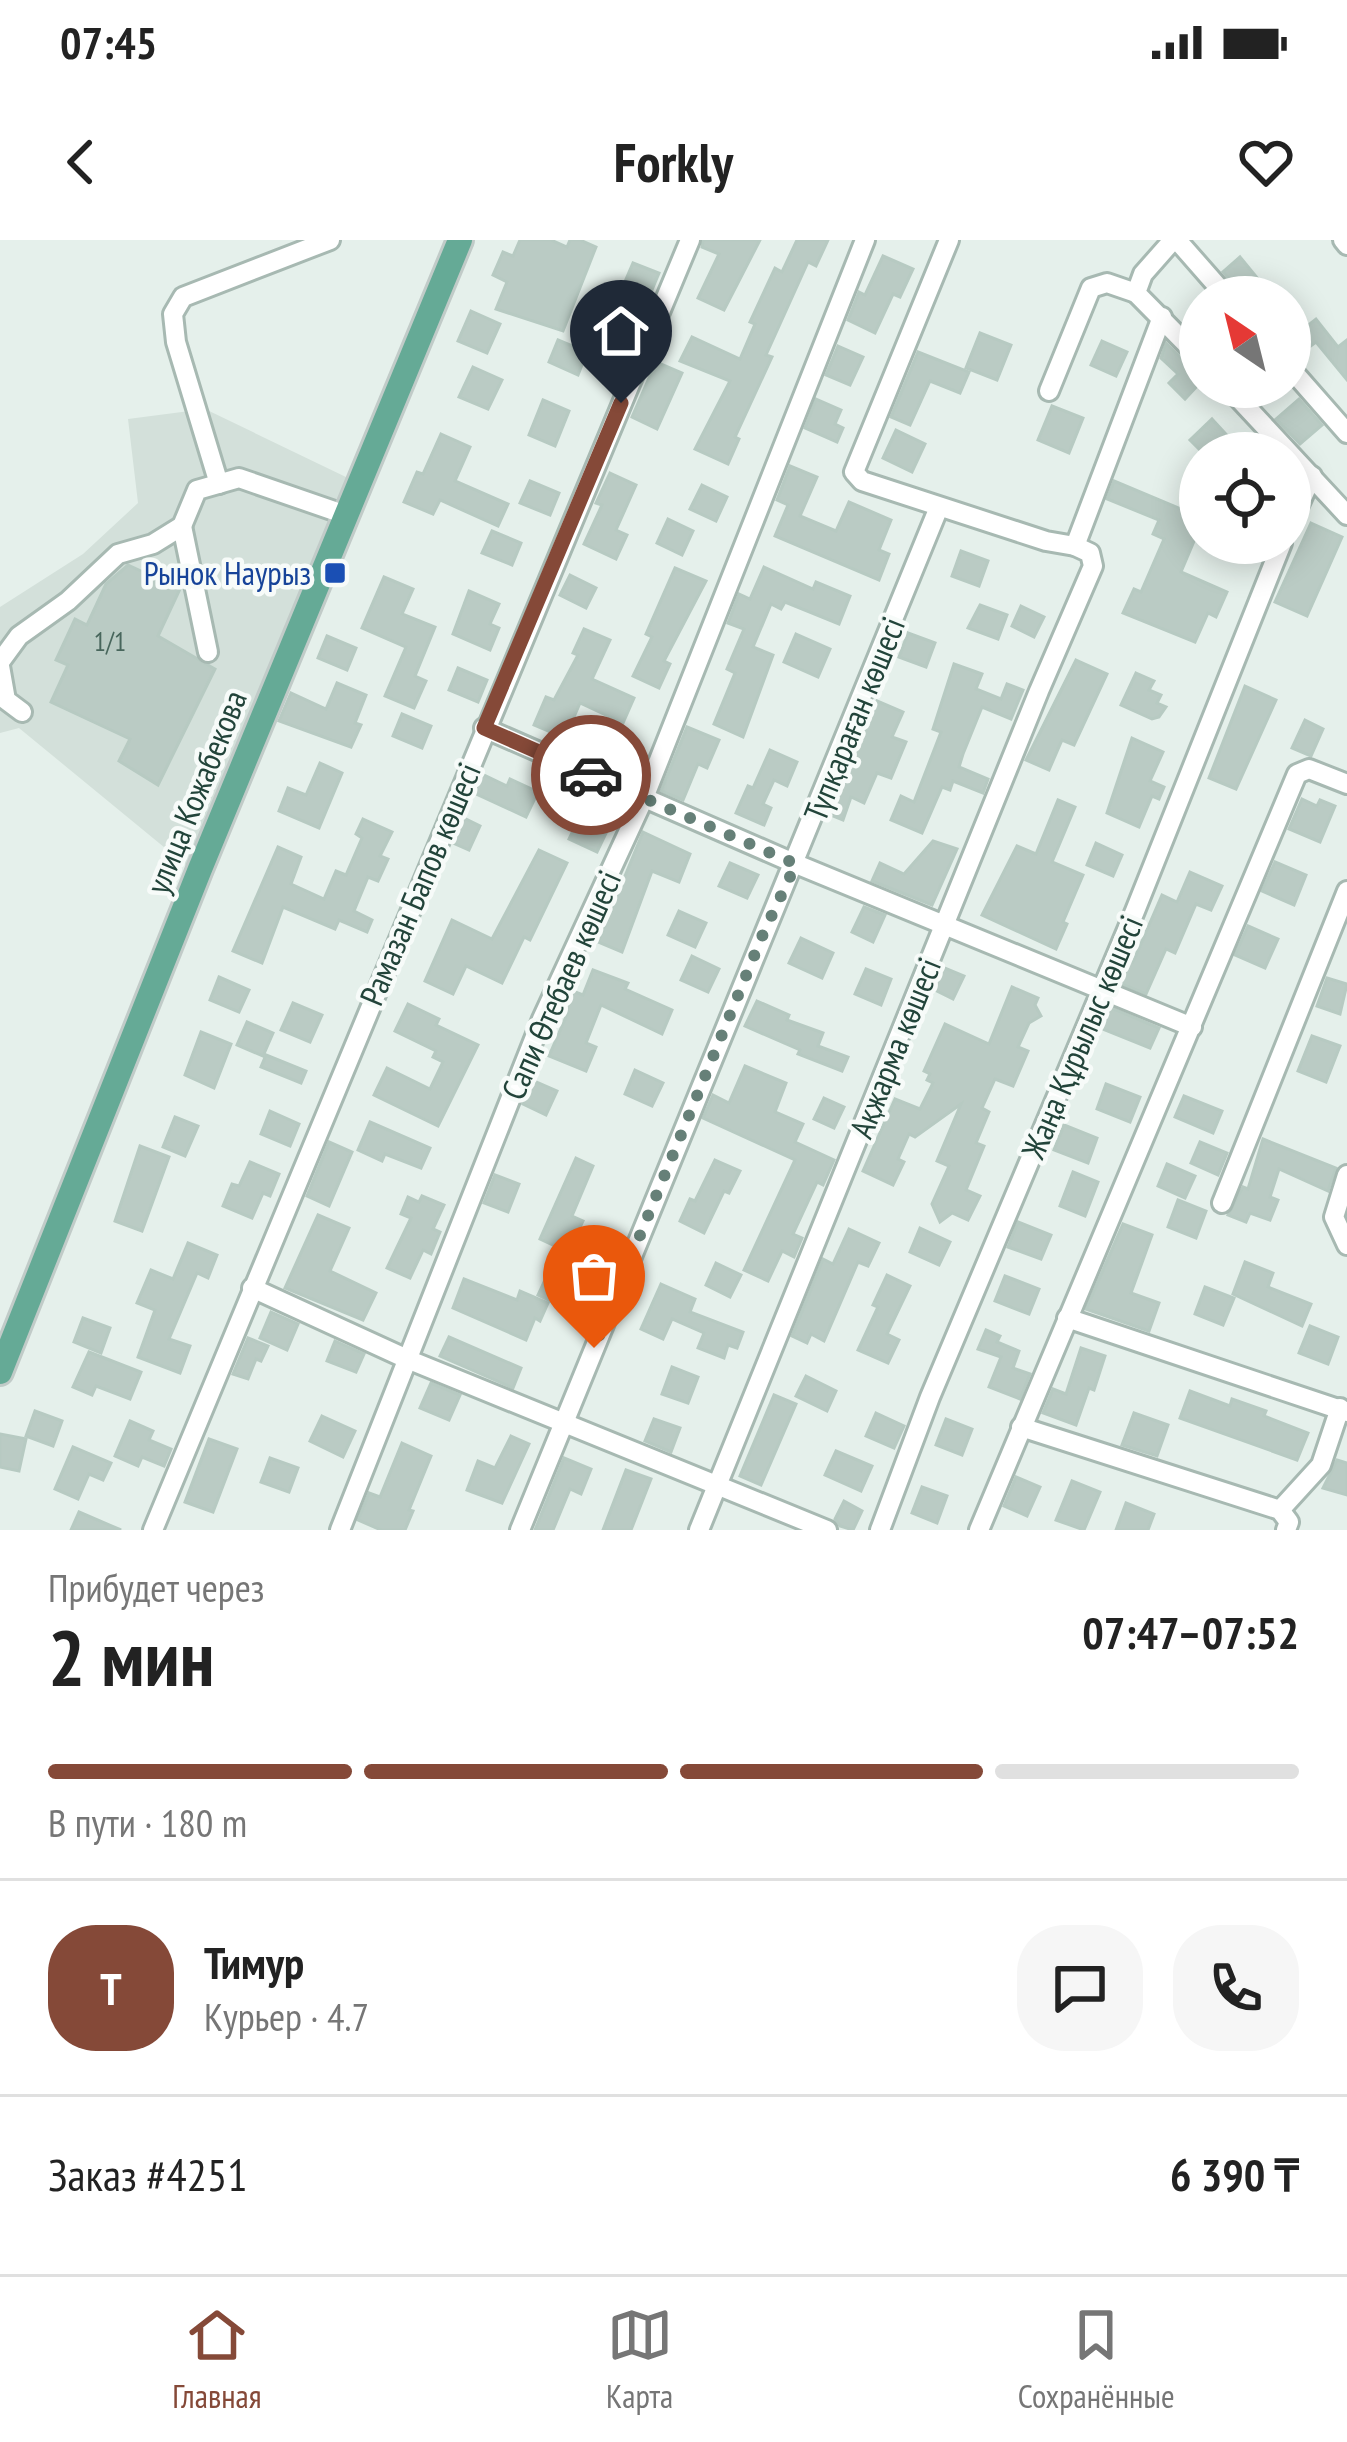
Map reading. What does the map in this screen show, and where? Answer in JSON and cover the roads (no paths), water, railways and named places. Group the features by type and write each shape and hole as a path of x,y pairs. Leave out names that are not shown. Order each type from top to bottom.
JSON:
{"main road":[{"name":"улица Кожабекова","path":"0,1372 200,869 460,240"}],"street":[{"path":"219,484 176,342 172,314 182,297 330,240"},
{"name":"Рамазан Бапов көшесі","path":"153,1530 690,240"},
{"name":"Сапи Өтебаев көшесі","path":"340,1530 542,1019 644,798 865,240"},
{"path":"949,240 854,472 862,481 1046,541 1075,546 1162,317"},
{"path":"1136,293 1143,274 1174,240 1207,276"},
{"path":"1048,391 1091,287 1107,283 1136,293 1179,335"},
{"path":"1311,392 1347,433"},
{"path":"1248,408 1347,514"},
{"path":"208,652 182,526 196,490 239,478 346,515"},
{"name":"Түпқараған көшесі","path":"520,1530 939,507"},
{"path":"22,712 6,700 0,664 20,636 68,601 118,554 153,544 182,526"},
{"name":"Ақжарма көшесі","path":"699,1530 1093,566 1090,553 1075,546"},
{"name":"Жаңа Құрылыс көшесі","path":"880,1530 930,1396 1274,564"},
{"path":"484,728 796,864 1192,1027"},
{"path":"980,1530 1297,774 1309,769 1347,784"},
{"path":"1222,1203 1347,891"},
{"path":"1347,1175 1334,1217 1347,1245"},
{"path":"252,1288 407,1359 827,1530"},
{"path":"1066,1318 1343,1410 1321,1466 1280,1510"},
{"path":"1021,1427 1280,1510 1289,1522 1286,1530"}],"place":[{"name":"Рынок Наурыз","path":"335,573"}]}
